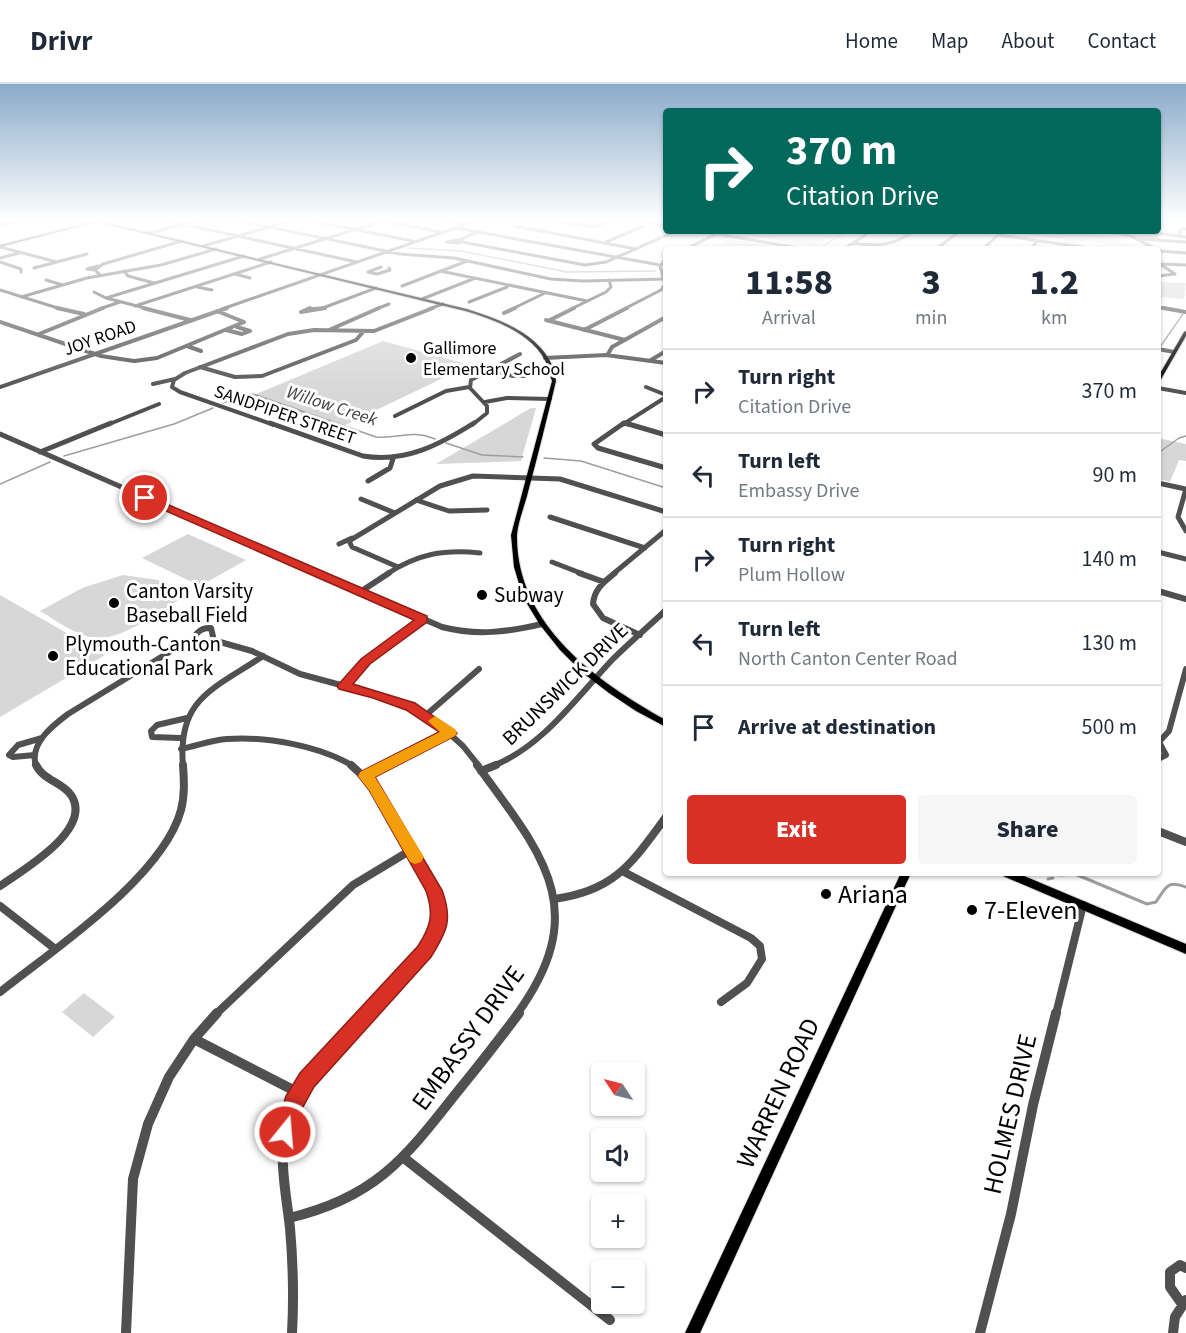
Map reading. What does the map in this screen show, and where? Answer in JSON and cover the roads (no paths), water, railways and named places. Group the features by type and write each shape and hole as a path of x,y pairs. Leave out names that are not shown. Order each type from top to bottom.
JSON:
{"main road":[{"path":"335,277 477,313 528,339 545,358 553,375 550,399 516,524 514,546 522,586 542,624 561,646 596,679 663,722"},
{"path":"1161,376 1174,352 1184,340 1186,332"},
{"name":"WARREN ROAD","path":"692,1333 905,876"},
{"path":"1014,876 1186,949"}],"street":[{"path":"21,297 92,277"},
{"path":"131,277 154,283"},
{"path":"106,298 172,277"},
{"path":"135,306 223,277"},
{"name":"JOY ROAD","path":"0,387 314,277"},
{"path":"402,286 424,277"},
{"path":"466,277 587,301"},
{"path":"543,277 663,279"},
{"path":"422,299 473,279"},
{"path":"46,280 63,285"},
{"path":"609,280 611,285 608,290 548,320 625,340"},
{"path":"196,286 212,290"},
{"path":"470,302 507,286"},
{"path":"584,330 656,294 663,287"},
{"path":"320,308 376,288"},
{"path":"0,290 70,312 85,314"},
{"path":"94,292 106,298 190,320"},
{"path":"504,313 545,293"},
{"path":"38,335 66,325 85,314 120,302"},
{"path":"329,330 340,323 389,304"},
{"path":"173,382 200,367 288,334 329,330 363,332 385,328 443,304"},
{"path":"1161,309 1186,312"},
{"path":"0,322 95,354 139,361 187,346 244,322 217,311"},
{"path":"608,354 612,347 663,319"},
{"path":"226,330 242,334 250,331 236,327"},
{"path":"200,367 235,377 266,376 356,340 363,332"},
{"path":"187,346 201,351"},
{"path":"1161,350 1174,352"},
{"path":"651,360 663,353"},
{"path":"469,387 472,379 520,354"},
{"path":"545,358 608,354 663,362"},
{"path":"489,369 513,376 529,376"},
{"name":"SANDPIPER STREET","path":"153,384 173,382 180,393 363,456 393,459"},
{"path":"368,481 390,468 393,459 423,451 482,419 488,409 485,402 469,387"},
{"path":"395,416 446,391 469,387"},
{"path":"646,387 663,395"},
{"path":"1161,389 1186,393"},
{"path":"485,402 507,398 550,399"},
{"path":"663,398 596,441 594,445 663,467"},
{"path":"39,452 159,404"},
{"path":"623,423 663,434"},
{"path":"0,434 452,630 480,634 506,633 542,624"},
{"path":"339,544 342,546 351,543 445,483 464,477 483,475 566,480 663,511"},
{"path":"1161,484 1186,489 1177,519 1185,530"},
{"path":"361,499 395,513"},
{"path":"416,500 449,511 487,510"},
{"path":"550,517 645,548"},
{"path":"640,635 608,622 596,611 593,596 604,582 663,533"},
{"path":"351,543 398,567"},
{"path":"360,592 413,558 438,551 460,550 480,553"},
{"path":"1161,553 1186,559"},
{"path":"552,562 604,582"},
{"path":"1161,592 1186,599"},
{"name":"BRUNSWICK DRIVE","path":"481,771 506,762 526,749 663,613"},
{"path":"343,686 366,662 423,619"},
{"path":"190,645 198,630 204,627 211,628 214,641"},
{"name":"EMBASSY DRIVE","path":"42,738 55,724 160,657 204,642 233,643 306,676 395,700 426,715 450,733 481,771 537,851 548,871 554,899 555,923 552,945 533,991 507,1029 404,1158 384,1176 353,1196 324,1209 289,1218"},
{"path":"0,992 133,884 162,850 174,828 184,797 181,738 187,718 196,705 210,692 262,656"},
{"path":"426,715 479,669"},
{"path":"1161,740 1169,731 1186,669"},
{"path":"181,738 152,736 150,731 157,724 187,718"},
{"path":"365,776 450,733"},
{"path":"35,754 14,757 9,755 9,752 16,745 42,738"},
{"path":"0,886 54,846 67,832 75,818 76,806 72,796 37,767 35,754 42,738"},
{"path":"181,749 225,739 266,739 332,756 352,765 374,786 439,900 440,917 436,933 424,952 316,1069 299,1093 288,1118 283,1143 294,1271 292,1333"},
{"path":"1161,746 1166,755 1161,758"},
{"path":"554,899 593,891 611,882 624,872 663,821"},
{"path":"1161,832 1186,842"},
{"path":"126,1333 131,1197 138,1155 161,1092 194,1039 226,1003 353,885 411,850"},
{"path":"624,872 751,938 760,946 762,959 747,983 721,1002"},
{"name":"HOLMES DRIVE","path":"980,1333 1011,1214 1033,1105 1083,905"},
{"path":"0,906 54,948"},
{"path":"194,1039 299,1093"},
{"path":"404,1158 610,1320"},
{"path":"1173,1333 1175,1317 1184,1302 1170,1287 1170,1272 1180,1265 1186,1268"}],"waterway":[{"path":"1161,346 1183,314"},
{"name":"Willow Creek","path":"223,403 253,394 376,437 412,434 435,439"},
{"name":"Willow Creek","path":"64,456 174,424 213,408"},
{"name":"Willow Creek","path":"1161,451 1179,438 1186,436"},
{"name":"Willow Creek","path":"446,443 482,455 523,457"},
{"name":"Willow Creek","path":"544,458 581,461 663,487"},
{"name":"Willow Creek","path":"0,484 50,462"},
{"path":"1080,876 1147,904 1156,902 1168,886 1175,884 1186,887"},
{"path":"1048,879 1053,878"}],"place":[{"name":"Gallimore Elementary School","path":"411,358"},
{"name":"Subway","path":"482,595"},
{"name":"Canton Varsity Baseball Field","path":"114,603"},
{"name":"Plymouth-Canton Educational Park","path":"53,656"},
{"name":"Ariana","path":"826,894"},
{"name":"7-Eleven","path":"972,910"}]}
